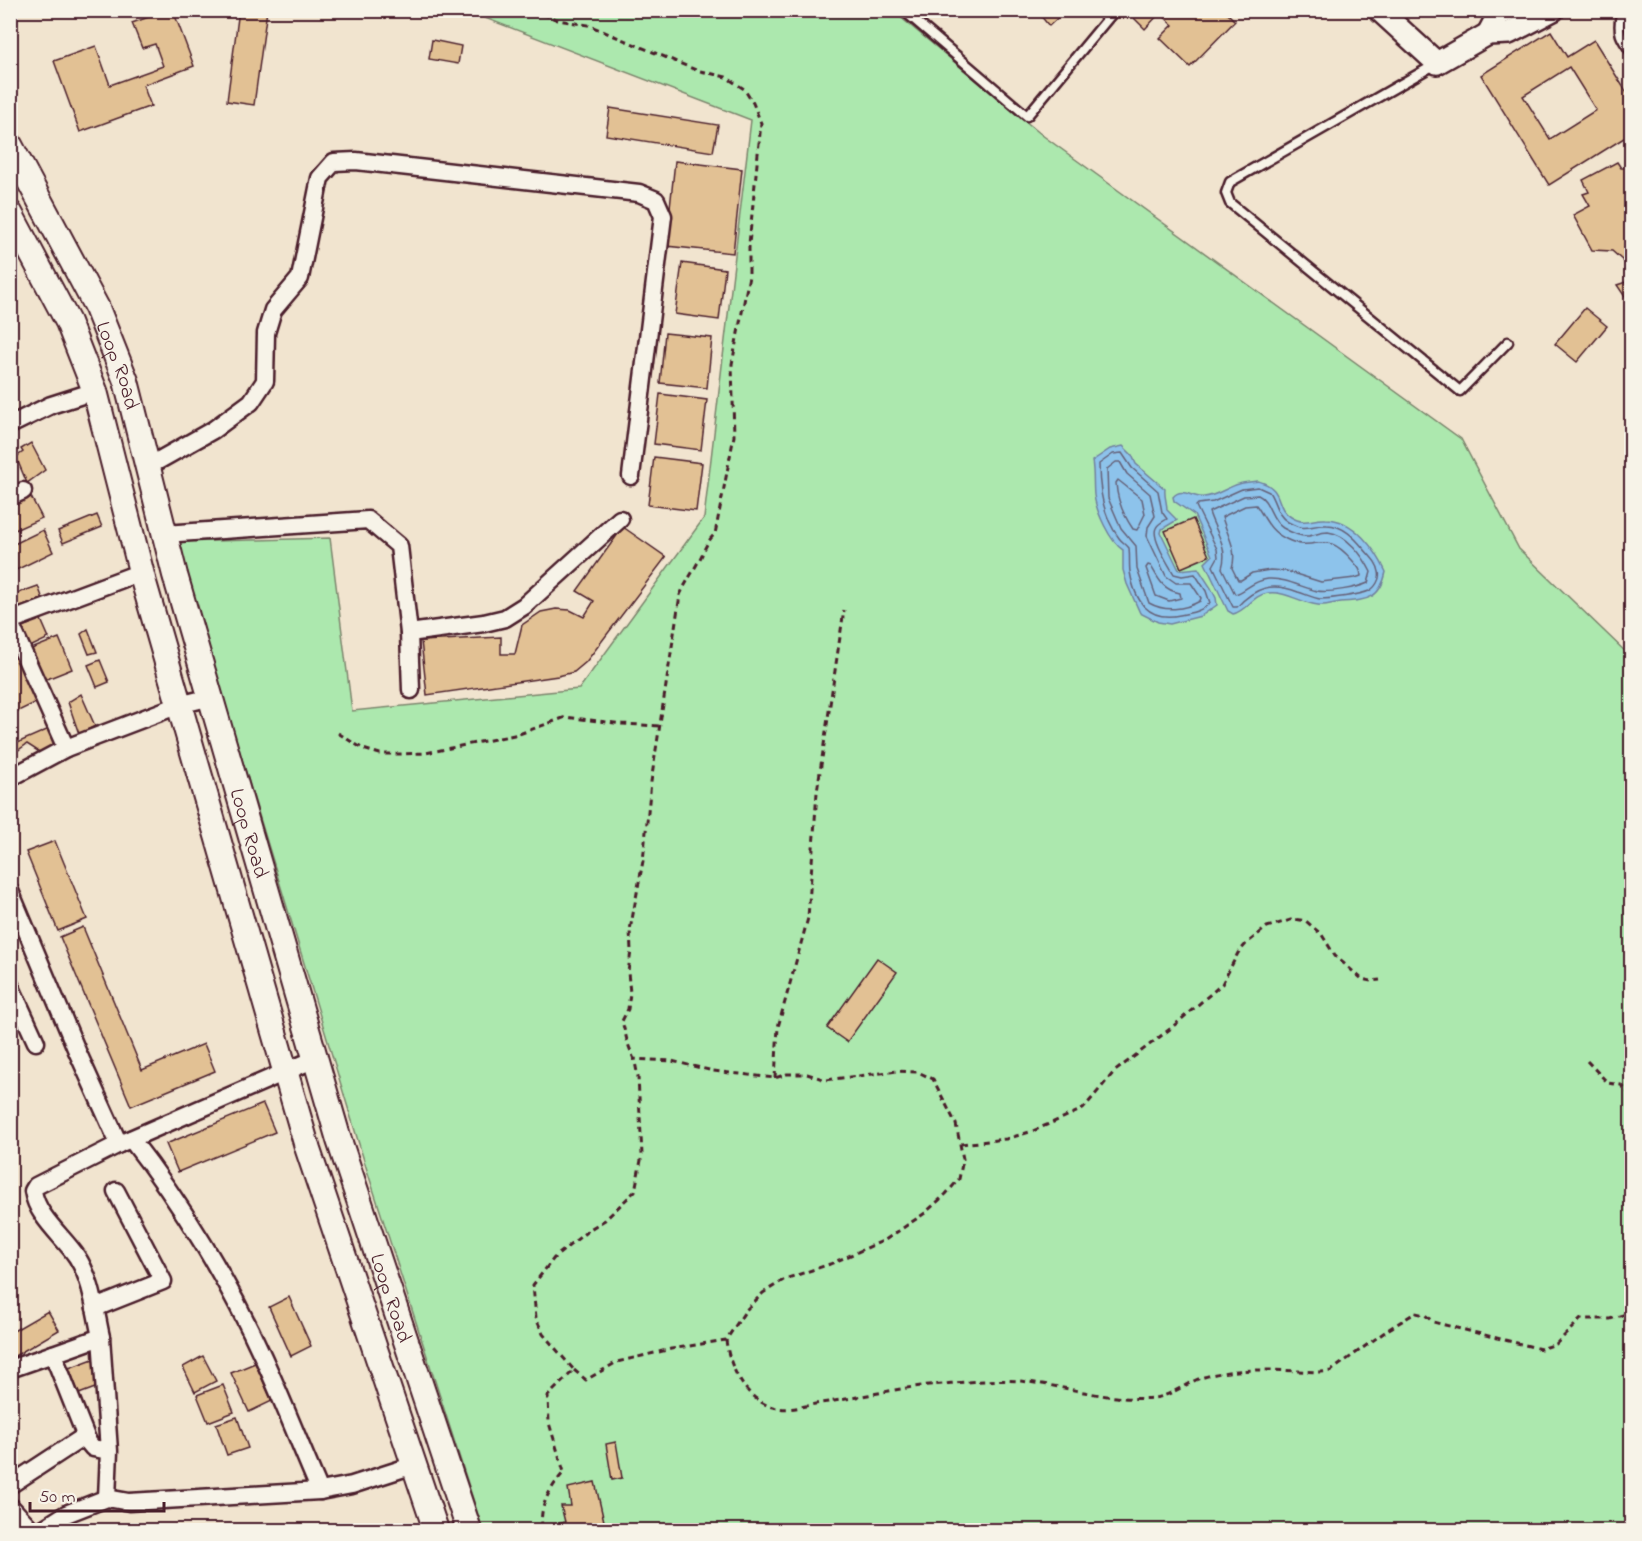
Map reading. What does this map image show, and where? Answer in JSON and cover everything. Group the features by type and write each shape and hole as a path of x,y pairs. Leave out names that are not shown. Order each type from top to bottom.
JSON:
{"main road":[{"name":"Loop Road","path":"10,145 97,308 126,381 164,534 339,1140 469,1530"},
{"name":"Loop Road","path":"10,213 68,322 95,391 141,572 308,1150 436,1530"}],"street":[{"path":"1379,10 1437,63 1488,33 1509,33 1553,10"},
{"path":"1488,33 1498,15 1508,10"},
{"path":"147,467 213,429 251,402 265,381 266,333 273,310 300,278 320,178 334,162 356,161 639,193 656,200 663,216 631,476"},
{"path":"10,425 51,405 95,391"},
{"path":"409,633 505,618 524,606 620,519"},
{"path":"164,534 368,520 399,546 409,633 411,690"},
{"path":"66,748 10,622 141,572"},
{"path":"10,778 66,748 179,705 211,697"},
{"path":"10,891 77,1051 125,1142 162,1179 235,1301 263,1356 320,1491"},
{"path":"10,985 36,1042"},
{"path":"107,1497 109,1451 101,1337 90,1283 77,1257 51,1225 34,1199 33,1191 36,1186 125,1142 315,1059"},
{"path":"95,1308 163,1281 116,1191"},
{"path":"10,1369 101,1337"},
{"path":"53,1354 85,1436 93,1448 109,1451"},
{"path":"10,1485 85,1436"},
{"path":"41,1530 66,1514 107,1497 129,1502 320,1491 352,1485 414,1464"},
{"path":"10,1506 32,1530"}],"lane":[{"path":"903,10 1027,116 1115,10"},
{"path":"1627,10 1621,14 1618,28 1632,53"},
{"path":"1437,63 1230,182 1226,193 1230,203 1460,391 1508,342"}],"path":[{"path":"533,10 558,20 588,26 696,70 726,77 744,89 761,123 749,244 749,276 732,364 734,436 715,534 706,542 698,563 687,578 680,595 651,782 643,861 630,930 632,951 628,972 630,993 628,1009 622,1021 638,1077 642,1155 635,1191 605,1220 554,1258 533,1285 536,1318 543,1334 574,1370 586,1380 617,1362 671,1349 726,1340"},
{"path":"775,1078 778,1027 808,918 817,792 844,610"},
{"path":"338,734 363,749 380,754 399,754 426,753 519,734 566,717 660,726"},
{"path":"961,1144 1015,1137 1052,1124 1083,1109 1114,1072 1222,984 1238,954 1246,944 1267,927 1294,919 1306,921 1322,934 1335,956 1362,979 1380,980"},
{"path":"633,1059 672,1061 713,1071 775,1078 787,1074 807,1074 826,1080 897,1071 918,1072 933,1080 956,1124 963,1159 959,1179 925,1213 907,1227 869,1248 785,1280 763,1293 746,1310 726,1340 731,1363 744,1386 756,1400 778,1409 846,1400 922,1386 987,1381 1018,1381 1105,1395 1154,1398 1173,1392 1201,1378 1244,1370 1331,1371 1415,1313 1425,1315 1433,1322 1541,1349 1556,1344 1581,1319 1610,1319 1632,1312"},
{"path":"1587,1061 1608,1083 1621,1085 1632,1096"},
{"path":"543,1530 540,1521 543,1506 555,1482 564,1472 549,1423 548,1396 574,1370"}],"green space":[{"path":"467,11 893,11 1042,135 1461,439 1519,549 1631,657 1631,1530 483,1530 366,1167 176,542 330,538 352,711 579,689 704,518 751,120"}],"water":[{"path":"1123,446 1132,455 1136,464 1165,489 1167,510 1177,520 1162,529 1161,533 1179,570 1198,568 1216,598 1217,605 1201,616 1170,624 1158,622 1140,613 1123,570 1123,550 1104,526 1094,495 1092,461 1110,449"},
{"path":"1258,481 1272,488 1282,508 1296,520 1336,520 1346,524 1363,537 1386,572 1376,593 1365,599 1321,605 1281,594 1268,593 1262,594 1238,612 1233,614 1228,611 1205,563 1212,556 1194,515 1174,501 1173,497 1180,493 1200,497 1209,496 1239,484"}],"building":[{"path":"173,10 194,66 143,85 151,106 80,132 54,61 96,46 110,85 163,66 155,44 142,48 132,23"},
{"path":"239,10 267,10 254,105 227,101"},
{"path":"1036,10 1066,10 1049,26"},
{"path":"1126,10 1224,10 1235,21 1190,67 1160,38 1173,25 1160,13 1145,29"},
{"path":"1551,31 1567,57 1594,40 1632,101 1632,133 1549,185 1481,75","holes":["1569,67 1596,110 1550,139 1523,96"]},
{"path":"432,40 461,46 458,64 429,59"},
{"path":"610,108 718,125 713,152 606,135"},
{"path":"675,161 742,169 733,253 666,246"},
{"path":"1617,162 1621,168 1632,168 1632,269 1612,251 1592,250 1573,215 1590,206 1583,194 1589,192 1583,180"},
{"path":"682,263 725,269 719,320 675,314"},
{"path":"1632,280 1632,307 1617,285"},
{"path":"1585,308 1607,326 1577,362 1555,344"},
{"path":"665,333 712,338 707,388 660,383"},
{"path":"660,394 707,400 701,450 654,444"},
{"path":"31,443 45,470 27,483 16,457 23,452 21,449"},
{"path":"654,457 702,463 696,511 648,505"},
{"path":"28,491 42,518 15,530 10,521 10,501"},
{"path":"97,515 102,527 63,543 58,531"},
{"path":"1193,519 1209,556 1181,568 1165,531"},
{"path":"623,527 666,557 586,662 574,672 558,676 427,695 421,641 501,637 501,654 515,654 522,625 541,612 556,609 570,610 584,617 594,601 577,591"},
{"path":"43,530 53,552 10,573 10,546"},
{"path":"38,586 44,602 14,615 10,596"},
{"path":"39,615 49,638 30,647 22,627 30,624 29,620"},
{"path":"88,629 97,652 89,654 81,634"},
{"path":"59,638 72,669 42,681 29,650"},
{"path":"10,641 37,702 10,715"},
{"path":"100,660 109,682 97,687 88,665"},
{"path":"81,694 95,726 79,734 68,702"},
{"path":"49,729 56,749 44,755 27,744 13,754 10,761 10,746"},
{"path":"55,841 87,919 58,931 26,852"},
{"path":"83,927 142,1070 204,1044 215,1071 131,1106 60,937"},
{"path":"877,958 897,972 847,1042 827,1028"},
{"path":"263,1104 275,1132 178,1172 166,1144"},
{"path":"289,1297 311,1346 291,1356 269,1307"},
{"path":"48,1311 59,1330 13,1357 10,1354 10,1333"},
{"path":"203,1356 216,1381 195,1392 183,1367"},
{"path":"93,1359 103,1385 79,1394 69,1368"},
{"path":"255,1363 272,1401 249,1412 231,1373"},
{"path":"223,1385 234,1412 208,1422 197,1395"},
{"path":"237,1417 248,1448 227,1455 216,1424"},
{"path":"616,1442 622,1478 612,1480 606,1444"},
{"path":"595,1482 606,1530 551,1530 550,1526 565,1522 561,1506 571,1506 568,1488"},
{"path":"10,1520 17,1530 10,1530"}]}
